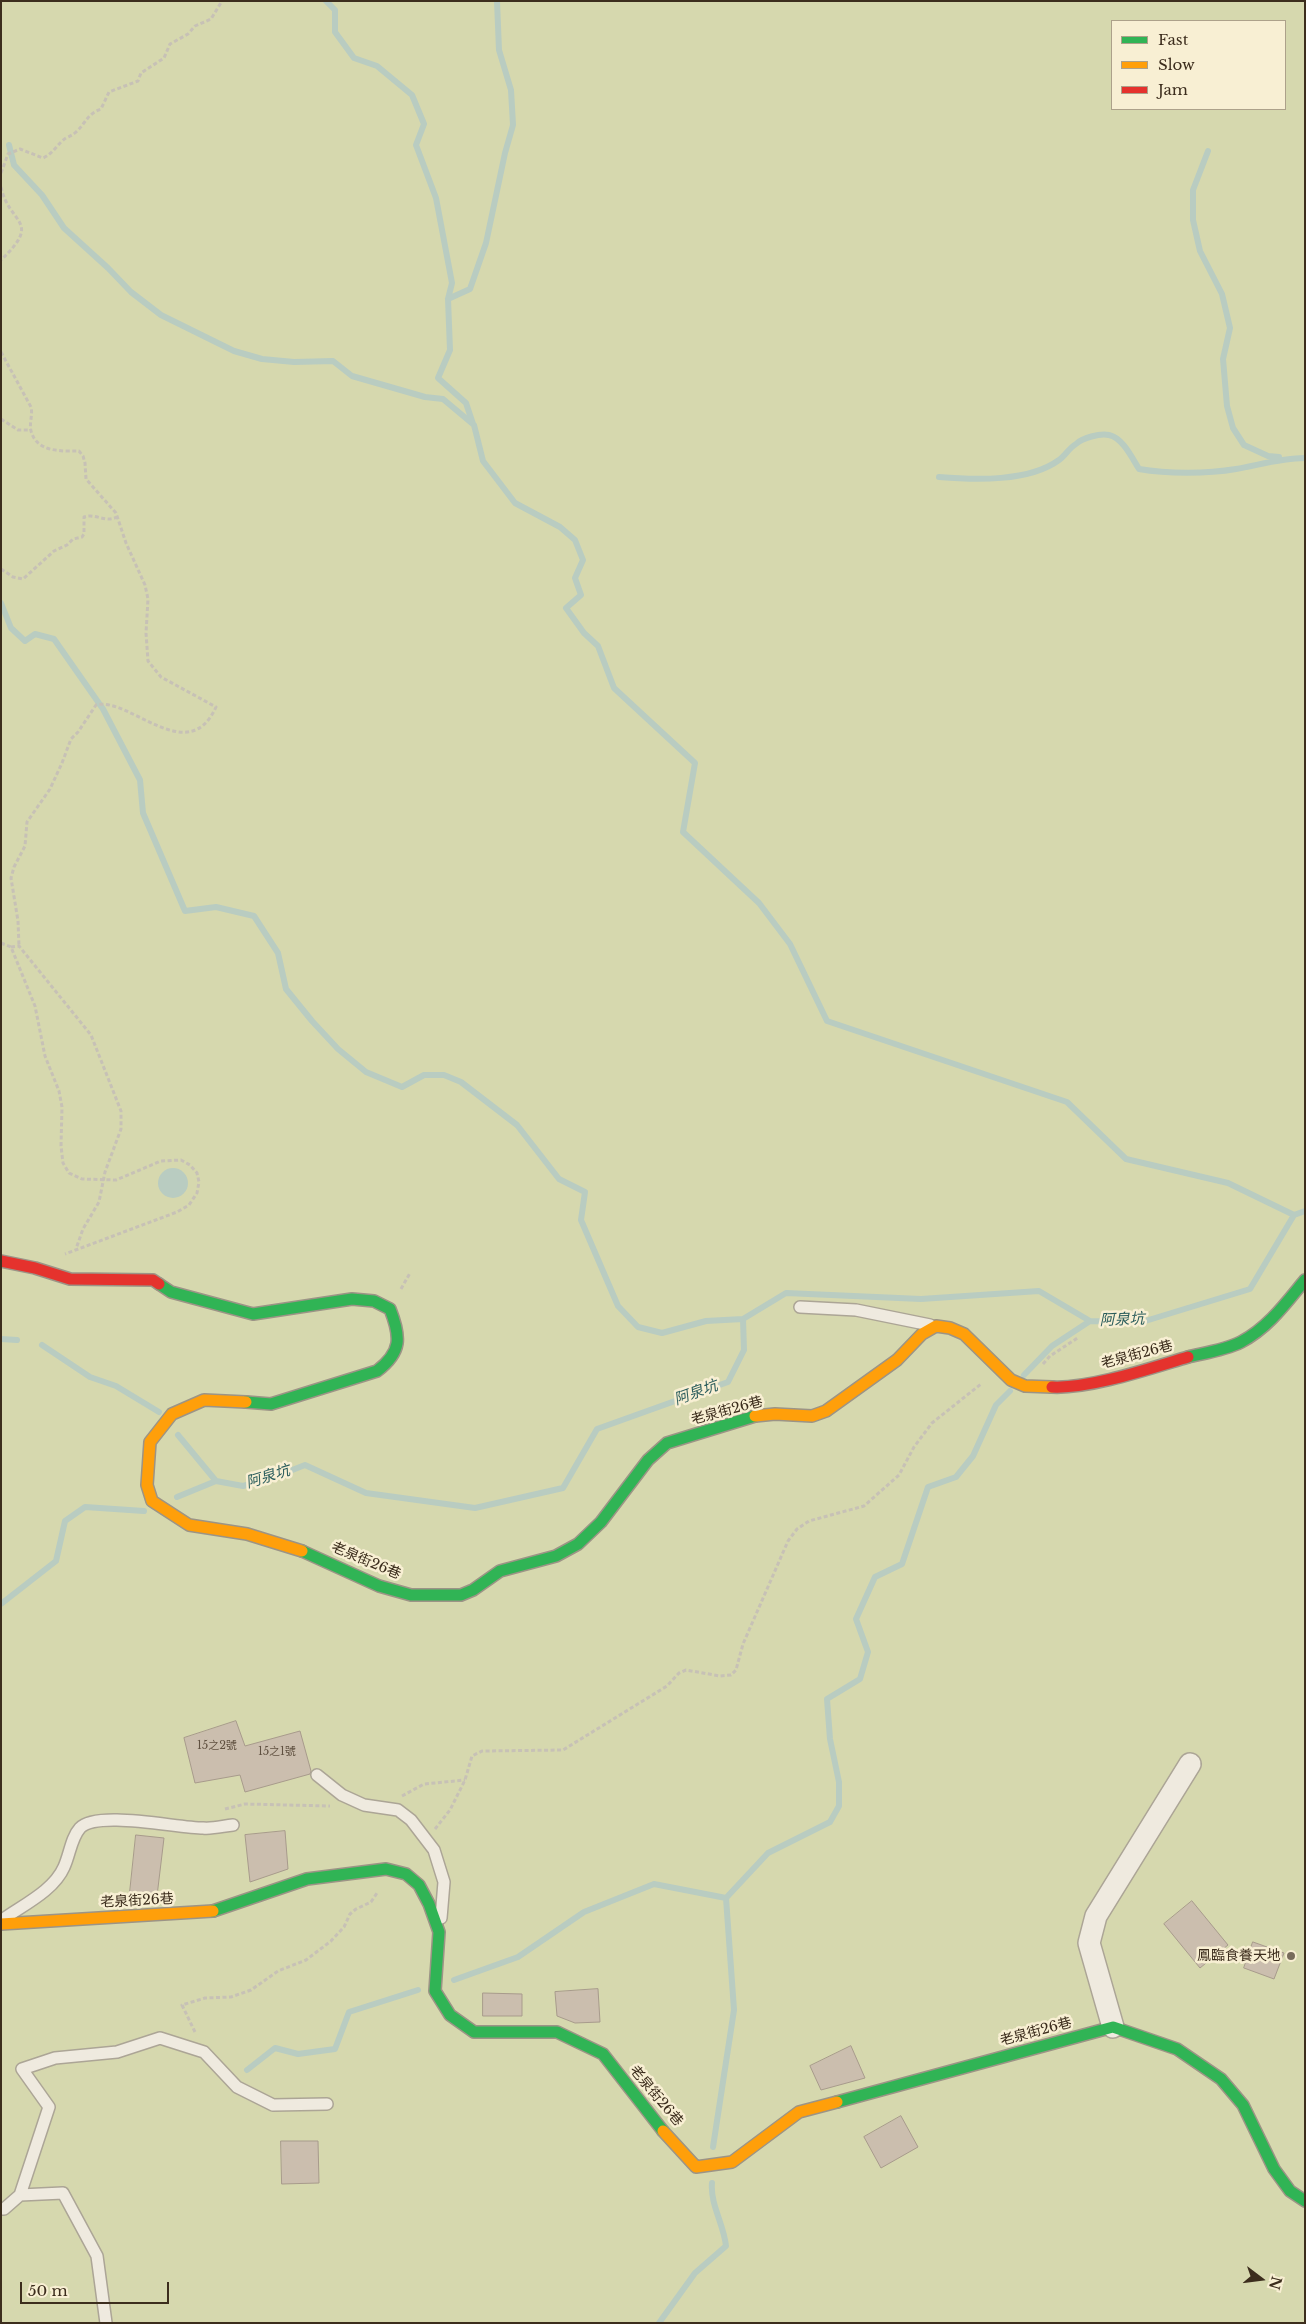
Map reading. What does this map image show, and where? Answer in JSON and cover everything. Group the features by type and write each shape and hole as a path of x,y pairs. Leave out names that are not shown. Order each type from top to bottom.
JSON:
{"street":[{"name":"老泉街26巷","path":"1,1262 35,1268 70,1279 153,1280 171,1292 253,1314 352,1299 374,1301 390,1309 397,1326 398,1343 391,1360 377,1371 271,1404 204,1400 172,1414 150,1442 147,1485 152,1501 189,1525 247,1534 307,1553 379,1586 411,1595 461,1595 473,1590 500,1571 556,1556 578,1544 601,1522 648,1460 667,1444 754,1416 775,1414 812,1416 826,1411 897,1360 922,1334 936,1326 950,1328 964,1334 1011,1380 1025,1386 1062,1388 1113,1378 1239,1343 1265,1326 1305,1280"},
{"path":"1190,1764 1096,1916 1089,1943 1114,2027 1177,2049 1221,2079 1243,2105 1274,2169 1290,2191 1305,2201"},
{"name":"老泉街26巷","path":"1,1922 214,1911 307,1879 386,1869 406,1874 422,1892 439,1932 435,1991 450,2015 474,2032 557,2032 603,2054 648,2114 696,2167 732,2162 799,2112 1114,2027"}],"lane":[{"path":"800,1307 873,1313 936,1326"},
{"path":"317,1775 342,1795 357,1802 398,1810 411,1820 434,1850 444,1882 439,1932"},
{"path":"1,1922 56,1880 64,1868 74,1838 80,1828 88,1822 98,1820 124,1821 204,1828 233,1825"},
{"path":"1,2209 4,2209 20,2195 49,2107 22,2069 55,2058 117,2052 160,2038 204,2052 237,2087 273,2105 327,2104"},
{"path":"20,2195 63,2193 97,2256 106,2323"}],"path":[{"path":"1,173 8,154 20,149 39,157 46,157 65,138 77,132 84,120 93,112 101,109 109,92 138,81 141,73 164,58 170,44 188,34 195,26 211,19 222,1"},
{"path":"1,186 8,204 19,219 22,230 16,246 1,260"},
{"path":"1,352 31,407 33,415 31,430 36,439 46,448 59,452 79,451 85,463 86,479 96,488 117,517 145,586 148,600 146,633 148,660 160,677 216,707 212,717 203,726 194,730 179,732 149,724 135,715 104,703 96,705 71,739 62,764 50,788 27,822 25,846 14,867 11,878 20,946 91,1035 118,1101 122,1122 103,1180 97,1208 83,1229 76,1249"},
{"path":"1,419 18,430 31,430"},
{"path":"1,569 13,577 23,578 54,551 67,545 70,540 82,537 84,534 84,517 93,516 107,520 117,517"},
{"path":"1,943 11,947 20,946"},
{"path":"11,947 35,1006 45,1056 60,1091 63,1163 70,1174 82,1179 116,1180 170,1159 181,1160 190,1165 197,1173 199,1182 197,1193 189,1204 177,1212 76,1249 35,1268"},
{"path":"1025,1386 1050,1356 1079,1337"},
{"path":"434,1850 430,1836 450,1810 465,1780 472,1756 482,1751 563,1750 667,1686 679,1673 686,1670 720,1676 731,1675 736,1670 744,1644 788,1541 797,1529 809,1521 864,1506 899,1475 914,1447 932,1423 984,1381 996,1367"},
{"path":"394,1797 402,1796 424,1784 465,1780"},
{"path":"221,1812 245,1804 333,1806"},
{"path":"204,2052 182,2005 205,1998 230,1996 251,1990 278,1971 306,1960 331,1942 356,1909 371,1902 382,1887 406,1874"}],"green space":[{"path":"1,1 1305,1 1305,2323 1,2323"}],"shaded area":[{"path":"173,1168 184,1172 188,1183 184,1194 173,1198 162,1194 158,1183 162,1172"}],"building":[{"path":"236,1721 245,1746 300,1731 311,1771 310,1774 245,1792 240,1775 195,1783 184,1738"},
{"path":"285,1831 288,1869 250,1882 245,1835"},
{"path":"136,1835 164,1838 157,1896 130,1892"},
{"path":"1192,1901 1228,1945 1200,1968 1164,1924"},
{"path":"1253,1942 1284,1953 1274,1979 1244,1968"},
{"path":"598,1989 600,2022 575,2023 557,2016 555,1992"},
{"path":"483,1993 522,1994 522,2016 483,2016"},
{"path":"851,2046 865,2078 821,2090 810,2066"},
{"path":"901,2116 918,2147 881,2168 864,2137"},
{"path":"281,2141 318,2141 319,2183 282,2184"}],"waterway":[{"path":"326,1 335,10 335,32 354,58 377,66 412,95 424,124 416,145 436,198 452,283 448,299 450,350 438,378 466,403 473,424"},
{"path":"448,299 470,289 486,243 505,153 513,125 511,90 499,50 497,1"},
{"path":"9,145 14,165 42,195 64,228 131,292 161,315 234,351 262,359 294,362 333,361 352,376 425,397 443,399 474,425 483,461 515,503 560,527 575,540 583,560 575,578 581,595 566,608 584,633 598,646 614,688 695,763 683,832 759,903 790,944 827,1021 1067,1102 1126,1159 1228,1183 1294,1215"},
{"path":"1208,151 1193,190 1193,220 1200,251 1222,294 1230,328 1223,359 1227,406 1233,428 1244,445 1268,456 1279,457"},
{"path":"939,477 985,479 1017,476 1033,472 1059,460 1082,440 1091,436 1101,435 1109,435 1119,440 1139,469 1150,471 1174,473 1213,472 1279,460 1305,458"},
{"path":"1,603 11,628 25,641 35,634 54,639 103,709 140,780 143,813 185,911 216,907 254,916 278,953 286,989 338,1049 366,1072 402,1087 424,1075 444,1075 461,1082 517,1125 559,1179 585,1192 581,1220 618,1306 638,1327 662,1333 706,1321 743,1319"},
{"name":"阿泉坑","path":"177,1497 216,1481 243,1486 272,1478 305,1465 366,1493 475,1508 563,1488 597,1429 728,1382 744,1350 743,1319 786,1293 921,1299 1039,1291 1090,1321 1142,1322 1250,1289 1294,1215 1305,1211"},
{"path":"1024,1375 1052,1346 1090,1321"},
{"path":"1,1339 17,1340"},
{"path":"42,1345 90,1377 116,1386 159,1412"},
{"path":"713,2147 734,2010 726,1898 768,1853 830,1822 839,1806 839,1782 830,1739 827,1699 860,1679 868,1652 856,1619 875,1577 902,1564 928,1487 956,1477 973,1456 996,1405 1010,1391"},
{"path":"178,1435 216,1481"},
{"name":"阿泉坑","path":"1,1604 56,1561 65,1521 85,1507 144,1511"},
{"path":"454,1980 518,1957 584,1912 654,1884 726,1898"},
{"path":"247,2070 275,2048 298,2054 335,2049 349,2012 418,1990"},
{"path":"659,2323 695,2273 726,2246 713,2199 712,2183"}],"traffic: fast":[{"path":"1188,1357 1228,1347 1251,1336 1276,1314 1305,1280"},
{"path":"159,1284 171,1292 253,1314 352,1299 374,1301 390,1309 396,1328 397,1343 391,1357 377,1371 271,1404 246,1402"},
{"path":"302,1551 379,1586 411,1595 461,1595 473,1590 500,1571 556,1556 578,1544 601,1522 648,1460 667,1443 755,1416"},
{"path":"213,1911 307,1879 386,1869 406,1874 419,1885 429,1904 439,1932 435,1991 450,2015 474,2032 557,2032 603,2054 663,2131"},
{"path":"837,2102 1113,2027 1177,2049 1221,2079 1243,2105 1274,2169 1290,2191 1305,2201"}],"traffic: slow":[{"path":"755,1416 775,1414 812,1416 826,1411 897,1360 922,1334 936,1326 950,1328 964,1334 1011,1380 1025,1386 1052,1387"},
{"path":"246,1402 204,1400 172,1414 150,1442 147,1485 152,1501 189,1525 247,1534 302,1551"},
{"path":"1,1924 213,1911"},
{"path":"663,2131 696,2167 732,2162 799,2112 837,2102"}],"traffic: jam":[{"path":"1,1261 35,1268 70,1279 153,1280 159,1284"},
{"path":"1052,1387 1084,1385 1139,1372 1188,1357"}],"place":[{"name":"鳳臨食養天地","path":"1291,1956"}]}
